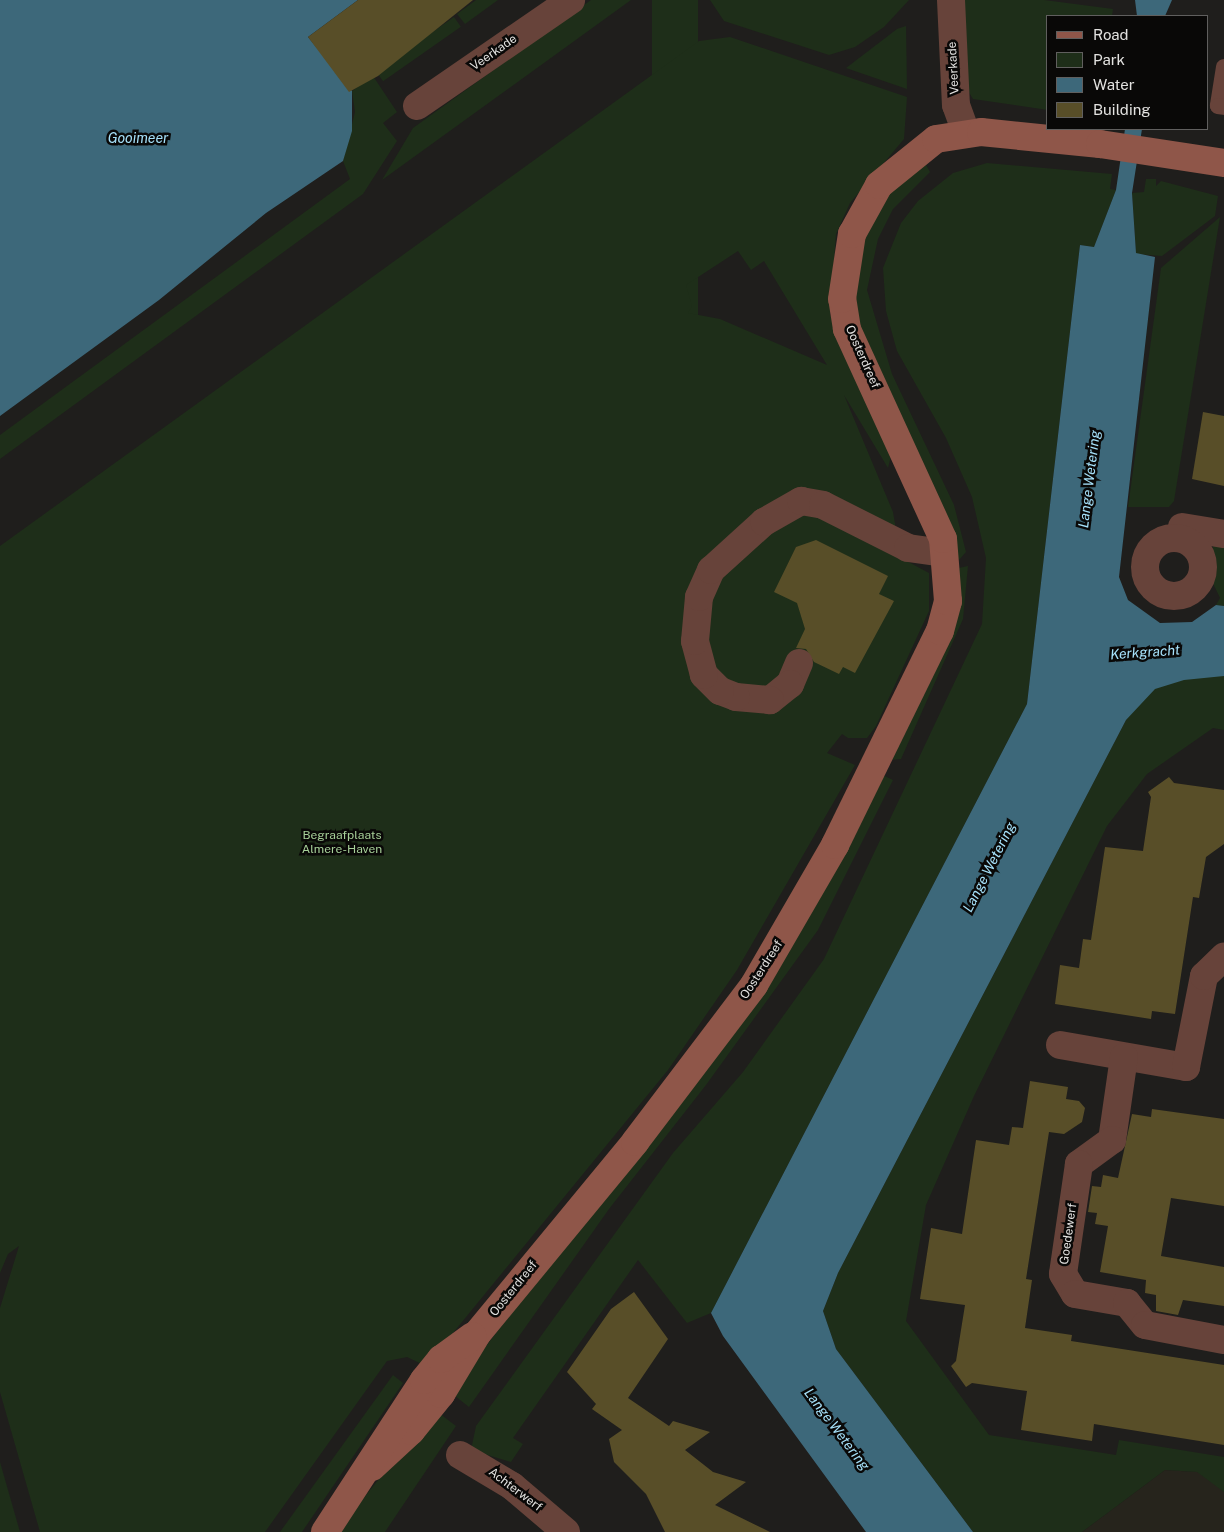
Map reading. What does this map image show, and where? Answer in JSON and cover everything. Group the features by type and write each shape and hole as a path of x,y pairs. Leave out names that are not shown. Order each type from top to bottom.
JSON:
{"main road":[{"name":"Oosterdreef","path":"325,1532 372,1467 417,1424 454,1376 477,1334 708,1047 796,916 877,764 940,630 948,601 944,553 933,510 847,329 842,276 852,234 879,185 936,139 966,133 1100,144 1224,164"}],"street":[{"name":"Veerkade","path":"417,106 571,0"},
{"name":"Veerkade","path":"950,0 956,105 966,133"},
{"path":"799,663 790,684 770,700 736,697 720,691 704,674 696,641 699,597 711,570 764,522 801,501 816,504 908,548 944,553"},
{"path":"1183,533 1224,534"},
{"path":"1060,1045 1186,1067 1204,976 1224,957"},
{"name":"Goedewerf","path":"1124,1057 1112,1140 1079,1164 1063,1274 1075,1294 1127,1303 1144,1325 1224,1340"},
{"name":"Achterwerf","path":"460,1455 512,1486 566,1532"}],"lane":[{"path":"1224,67 1218,106 1224,107"}],"shaded area":[{"path":"1165,1470 1197,1472 1224,1482 1224,1532 1082,1532"}],"green space":[{"path":"476,0 498,0 465,24 457,14"},
{"path":"591,0 631,0 382,180 413,128"},
{"path":"652,0 698,0 698,808 652,808"},
{"path":"710,0 909,0 884,27 855,47 829,55 724,21"},
{"path":"963,0 1044,0 1113,9 1112,15 1046,15 1046,110 973,99 967,89"},
{"path":"454,17 461,27 383,81 376,71"},
{"path":"906,26 907,89 846,68 897,29"},
{"name":"Begraafplaats Almere-Haven","path":"730,37 907,97 904,139 850,203 836,234 830,314 891,456 888,468 844,395 893,512 901,558 929,573 929,611 876,726 867,738 848,738 842,734 827,753 855,765 737,970 668,1070 426,1366 407,1357 387,1361 265,1532 40,1532 0,1392 0,1308 19,1246 8,1254 0,1273 0,546 699,41","holes":["738,251 751,270 764,261 827,365 720,319 688,313 692,306 686,285"]},
{"path":"373,76 397,112 383,123 397,141 363,194 0,459 0,435 350,179 343,161 355,112 352,91"},
{"path":"925,163 930,172 893,209 878,239 867,290 892,374 954,505 966,552 959,560 939,505 857,322 853,299 858,252 883,199"},
{"path":"987,163 1112,174 1110,189 1116,190 1094,247 1080,245 1027,704 711,1313 687,1323 638,1260 513,1438 523,1444 511,1462 471,1450 476,1426 673,1153 743,1072 824,959 982,624 986,558 972,497 946,438 897,351 886,311 883,268 901,223 918,201 953,173"},
{"path":"1146,179 1156,179 1156,186 1161,181 1218,196 1215,216 1162,256 1136,254 1132,193 1144,192"},
{"path":"1220,217 1174,501 1169,507 1128,507 1161,268"},
{"path":"1214,538 1224,540 1224,606 1216,605 1220,598 1209,575"},
{"path":"968,566 963,619 901,759 890,760 954,569"},
{"path":"1224,673 1224,730 1213,728 1147,774 1107,826 974,1096 926,1205 906,1321 989,1435 1116,1455 1119,1440 1224,1457 1224,1492 1197,1472 1165,1470 1082,1532 973,1532 836,1349 823,1311 838,1273 1126,720 1154,683"},
{"path":"878,773 893,780 818,930 706,1085 609,1209 469,1407 450,1392 614,1182"},
{"path":"393,1375 403,1383 302,1532 280,1532"},
{"path":"435,1410 456,1426 385,1532 336,1532"},
{"path":"0,1462 20,1532 0,1532"}],"water":[{"name":"Gooimeer","path":"0,0 358,0 308,37 352,91 352,131 343,161 266,213 159,300 0,416"},
{"path":"1135,0 1172,0 1165,15 1137,15"},
{"path":"1125,130 1142,130 1132,193 1136,253 1155,257 1119,577 1128,600 1160,623 1192,622 1216,605 1224,606 1224,676 1184,680 1155,689 1126,720 838,1273 823,1311 836,1349 973,1532 866,1532 723,1336 711,1313 1027,704 1080,245 1094,247 1116,190"}],"building":[{"path":"358,0 473,0 378,76 349,92 308,37"},
{"path":"1203,412 1224,416 1224,486 1192,479"},
{"path":"816,540 888,576 879,594 894,601 855,673 843,667 839,674 814,662 806,649 796,648 805,629 797,603 774,592 796,547"},
{"path":"1169,777 1174,783 1224,790 1224,844 1206,857 1199,898 1193,897 1175,1014 1152,1011 1151,1019 1055,1004 1060,965 1079,968 1083,939 1091,940 1105,847 1143,851 1151,797 1148,792"},
{"path":"1030,1081 1068,1087 1066,1099 1079,1101 1085,1108 1082,1122 1064,1134 1049,1132 1026,1279 1032,1280 1025,1328 1072,1335 1071,1341 1224,1365 1224,1445 1094,1424 1092,1441 1021,1430 1027,1391 972,1383 966,1387 951,1366 956,1361 965,1305 920,1299 931,1228 962,1234 976,1140 1009,1145 1012,1127 1023,1128"},
{"path":"1152,1109 1224,1119 1224,1206 1171,1198 1161,1256 1224,1267 1224,1306 1183,1300 1178,1315 1156,1311 1156,1295 1145,1293 1146,1280 1100,1272 1108,1226 1095,1224 1097,1213 1088,1212 1092,1186 1101,1187 1103,1175 1118,1178 1132,1114 1151,1117"},
{"path":"634,1292 668,1339 628,1398 669,1426 673,1421 710,1432 685,1450 713,1472 746,1482 715,1505 770,1532 665,1532 646,1494 614,1462 609,1439 622,1430 592,1409 596,1404 567,1372 611,1309"}],"water label":[{"name":"Lange Wetering","path":"1089,479"},
{"name":"Kerkgracht","path":"1145,652"},
{"name":"Lange Wetering","path":"989,867"},
{"name":"Lange Wetering","path":"837,1429"}]}
